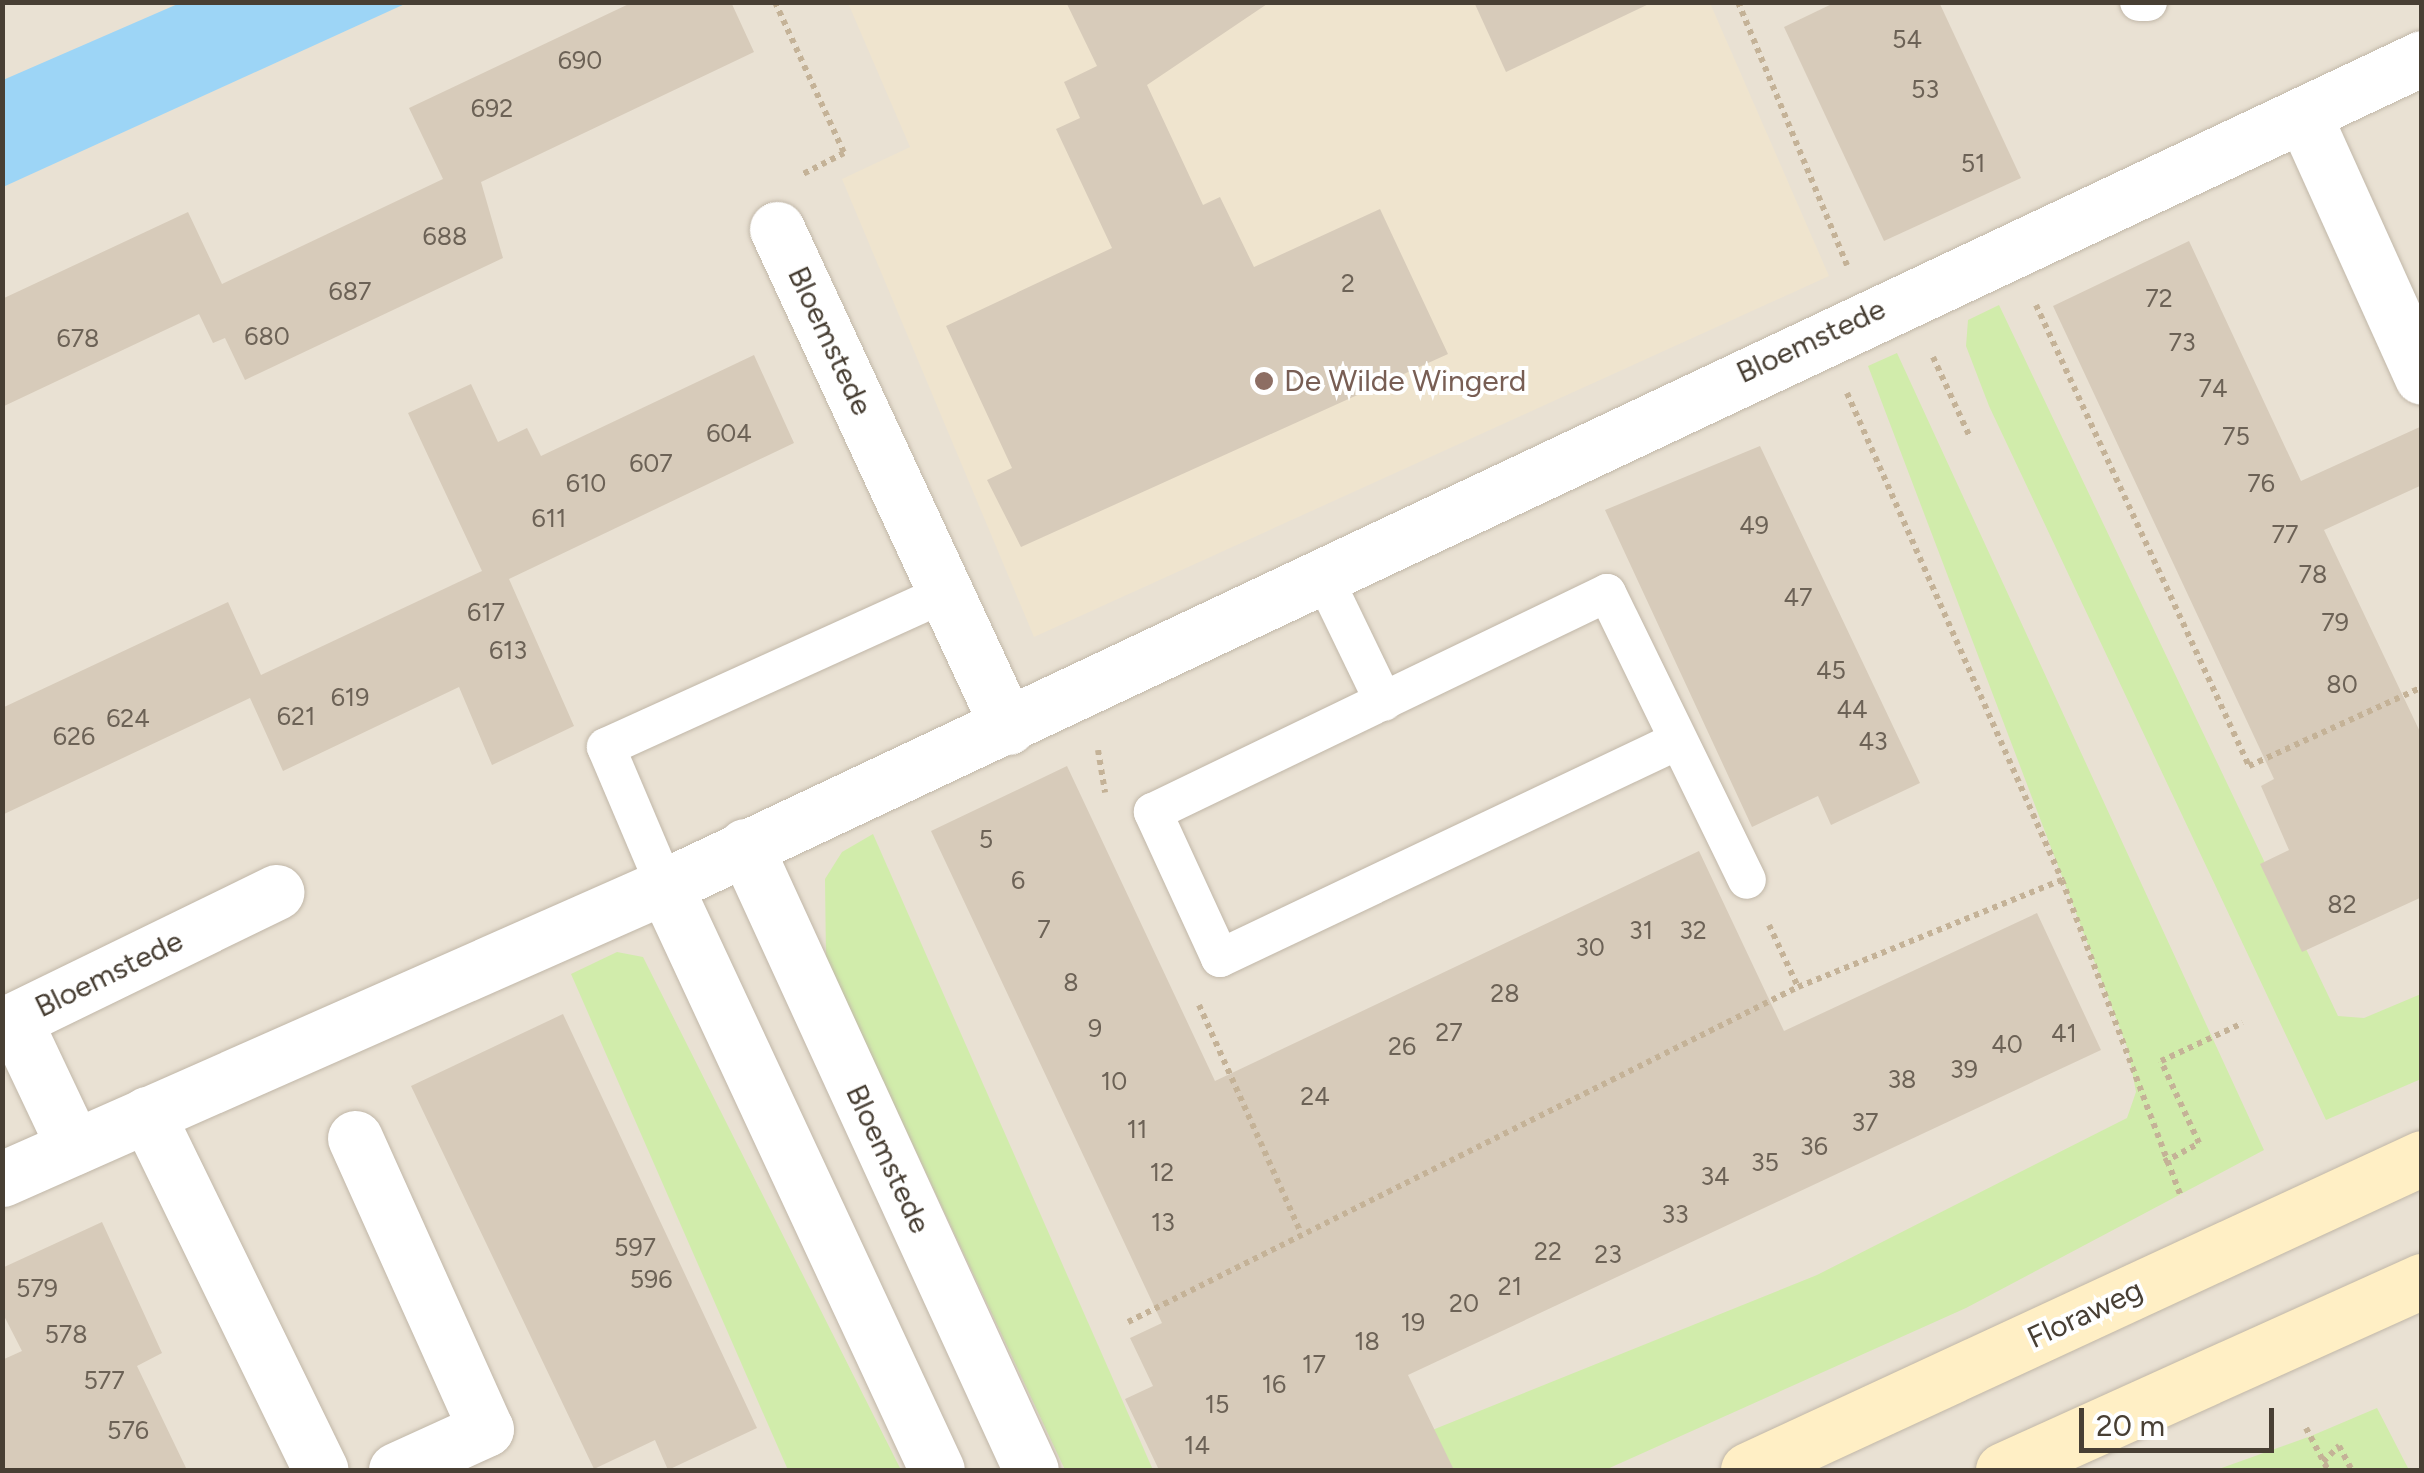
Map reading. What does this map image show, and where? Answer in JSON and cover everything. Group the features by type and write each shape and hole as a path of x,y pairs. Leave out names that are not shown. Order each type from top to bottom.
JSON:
{"main road":[{"name":"Floraweg","path":"1748,1470 2422,1158"},
{"path":"2003,1470 2422,1281"}],"street":[{"name":"Bloemstede","path":"2,1179 665,886 1886,305 2304,116 2422,58"},
{"path":"2304,116 2422,377"},
{"name":"Bloemstede","path":"777,228 1008,726"},
{"name":"Bloemstede","path":"745,846 1031,1470"},
{"path":"665,886 937,1470"},
{"name":"Bloemstede","path":"74,1147 14,1020 276,892"},
{"path":"147,1114 320,1470"},
{"path":"355,1138 486,1429 396,1470"}],"lane":[{"path":"2139,2 2148,2"},
{"path":"1322,574 1384,702"},
{"path":"665,886 606,747 947,592"},
{"path":"1677,742 1220,958 1153,812 1607,592 1747,880"}],"path":[{"path":"774,2 844,153 779,187 777,228"},
{"path":"1738,2 1886,305 1970,437"},
{"path":"2011,249 2250,766 2422,687"},
{"path":"1886,305 1878,335 1848,394 2062,880 2164,1162 2181,1197"},
{"path":"1747,880 1798,987"},
{"path":"1128,1322 1798,987 2062,880"},
{"path":"2164,1162 2198,1143 2161,1061 2243,1023"},
{"path":"2306,1428 2328,1470"},
{"path":"2322,1462 2339,1446 2352,1470"}],"shaded area":[{"path":"3,3 2421,3 2421,1470 3,1470"},
{"name":"De Wilde Wingerd","path":"848,3 1710,3 1829,276 1034,637 842,179 910,147"}],"green space":[{"path":"1999,305 2338,1016 2364,1018 2421,994 2421,1079 2326,1120 1989,406 1966,346 1968,320"},
{"path":"1897,353 2264,1150 1966,1308 1605,1470 1333,1470 1817,1275 2127,1118 2136,1092 2128,1050 1868,366"},
{"path":"873,834 1153,1470 1065,1470 826,959 825,879 842,852"},
{"path":"617,952 643,957 901,1470 788,1470 571,974"},
{"path":"2377,1408 2409,1470 2216,1470 2311,1436"}],"water":[{"path":"180,3 407,3 3,187 3,80"}],"building":[{"path":"633,2 731,2 754,52 481,182 503,258 245,380 225,338 213,343 199,314 2,407 2,299 188,212 222,284 443,179 409,108"},
{"path":"1066,2 1270,2 1147,85 1203,205 1220,197 1254,267 1380,209 1448,354 1021,547 987,480 1012,468 946,326 1112,248 1056,129 1080,118 1064,82 1097,66"},
{"path":"1474,2 1653,2 1506,72"},
{"path":"1836,2 1939,2 2021,178 1884,241 1784,27"},
{"path":"2189,241 2301,481 2422,426 2422,485 2324,530 2422,736 2422,897 2302,952 2260,864 2289,850 2261,786 2274,779 2053,306"},
{"path":"754,355 794,443 509,579 574,726 492,765 459,687 283,771 250,698 2,815 2,708 228,602 261,675 482,571 408,413 471,384 498,442 527,428 541,456"},
{"path":"1760,446 1920,783 1831,825 1818,796 1752,827 1605,510"},
{"path":"1067,766 1215,1081 1699,851 1784,1031 2037,913 2101,1050 1408,1375 1454,1470 1159,1470 1125,1399 1153,1386 1130,1338 1162,1323 931,831"},
{"path":"563,1014 757,1428 668,1470 655,1440 594,1469 411,1086"},
{"path":"102,1222 162,1353 137,1366 187,1470 2,1470 2,1360 22,1351 2,1312 2,1268"}],"place":[{"name":"De Wilde Wingerd","path":"1264,381"}]}
